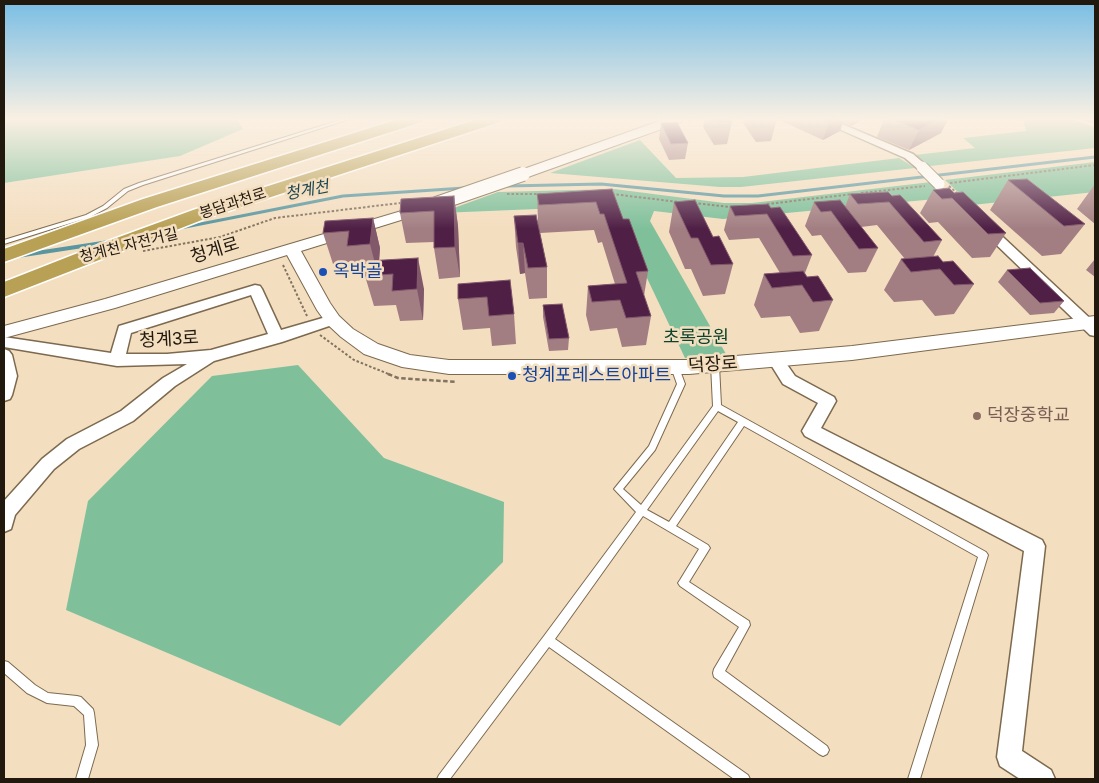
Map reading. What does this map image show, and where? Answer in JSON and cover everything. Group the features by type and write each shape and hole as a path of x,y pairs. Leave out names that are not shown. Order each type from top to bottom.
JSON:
{"highway":[{"name":"봉담과천로","path":"266,165 291,156"},
{"name":"봉담과천로","path":"4,256 150,203 297,156"},
{"name":"봉담과천로","path":"4,272 175,209 342,156"},
{"name":"봉담과천로","path":"4,290 118,244 200,214 381,156"}],"street":[{"name":"청계로","path":"4,332 109,304 292,249 436,204 575,156"},
{"path":"908,156 941,186"},
{"path":"974,217 1093,326"},
{"name":"덕장로","path":"292,249 332,320 346,333 372,349 409,362 449,367 675,367 715,365 1093,326"},
{"path":"117,360 124,330 255,289 277,338"},
{"name":"청계3로","path":"4,342 117,360 167,360 211,356 277,338 332,320"},
{"path":"4,355 8,376 4,395"},
{"path":"5,516 48,464 73,444 127,416 169,382 211,356"},
{"path":"776,360 789,380 828,401 811,431 1035,546 1008,758 1042,779"}],"lane":[{"path":"4,242 88,216 105,207 126,190 141,184 232,156"},
{"path":"443,779 548,640 717,407 715,365"},
{"path":"675,367 682,384 652,448 618,489 641,511 705,548 683,583 745,625 718,673 823,750"},
{"path":"717,407 983,555 914,779"},
{"path":"670,527 743,421"},
{"path":"548,640 744,779"},
{"path":"4,666 31,689 47,698 77,701 89,714 92,745 82,779"}],"path":[{"path":"764,204 941,186 1095,165"},
{"path":"499,194 555,194"},
{"path":"612,194 732,207"},
{"name":"청계천 자전거길","path":"140,252 220,236 275,218 404,202"}],"green space":[{"path":"4,156 181,156 180,156 4,183"},
{"path":"598,156 655,156 676,178 743,177 899,158 915,168 741,187 720,187 550,173"},
{"path":"916,156 1026,156 930,166"},
{"path":"1095,162 1095,192 972,205 945,180"},
{"name":"초록공원","path":"931,182 946,198 723,219 654,211 650,221 726,354 685,358 617,215 585,207 440,213 498,192 614,189 724,203 752,203"},
{"path":"298,365 384,458 504,502 503,562 340,726 66,610 88,501 212,376"}],"building":[{"path":"1027,179 1085,224 1064,226 1008,180"},
{"path":"949,188 954,193 963,192 1006,233 988,234 952,198 942,199 933,190"},
{"path":"612,189 623,219 629,219 648,271 636,272 651,316 626,318 620,300 592,302 588,286 627,283 604,214 600,214 596,202 539,205 537,194"},
{"path":"888,192 892,196 900,195 942,240 924,242 889,202 858,204 850,194"},
{"path":"454,196 455,247 434,248 434,211 400,213 401,199"},
{"path":"695,200 713,237 719,236 733,264 711,265 698,238 691,238 674,202"},
{"path":"840,200 878,248 859,249 831,211 821,212 814,202"},
{"path":"768,204 771,208 780,207 812,255 793,256 767,214 735,216 730,206"},
{"path":"536,215 547,267 528,268 523,243 518,243 514,216"},
{"path":"373,218 370,244 347,246 349,231 323,233 325,221"},
{"path":"938,256 943,262 953,261 974,284 954,285 940,269 911,272 901,259"},
{"path":"418,258 417,289 392,291 393,274 365,276 367,261"},
{"path":"1030,268 1064,301 1040,303 1007,270"},
{"path":"803,271 807,277 818,276 833,300 813,302 802,285 772,288 764,274"},
{"path":"510,280 514,314 489,316 487,297 458,299 458,284"},
{"path":"562,304 569,338 549,339 543,305"}],"waterway":[{"name":"청계천","path":"507,186 601,184 724,196 758,196 1095,157"},
{"name":"청계천","path":"175,229 343,196 464,188"},
{"name":"청계천","path":"17,256 109,242"}],"place":[{"name":"옥박골","path":"323,272"},
{"name":"청계포레스트아파트","path":"512,376"},
{"name":"덕장중학교","path":"977,416"}]}
